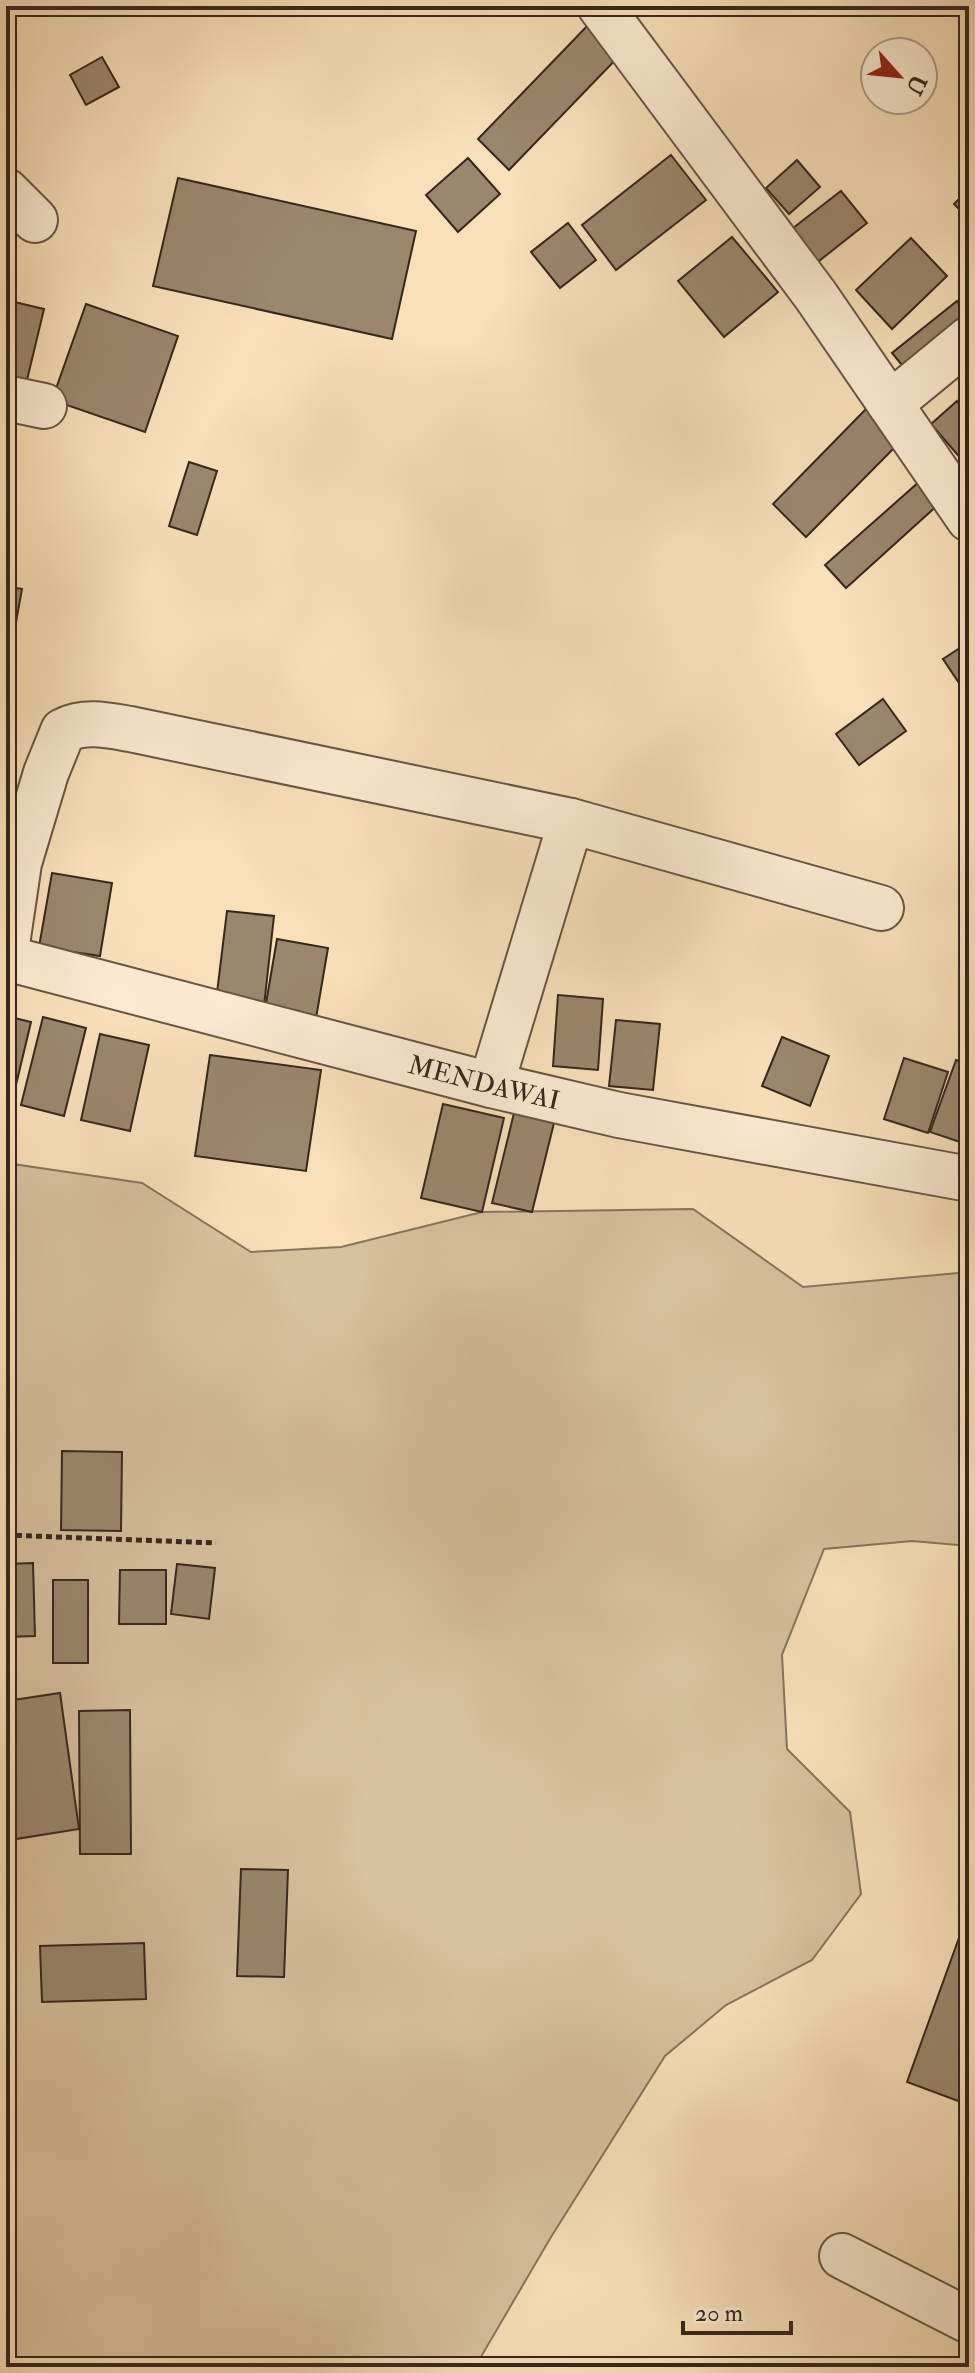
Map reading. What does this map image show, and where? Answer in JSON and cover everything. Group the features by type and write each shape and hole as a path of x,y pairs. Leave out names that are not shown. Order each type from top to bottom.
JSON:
{"street":[{"path":"600,6 816,296 969,519"},
{"path":"890,404 969,339"},
{"path":"6,951 19,863 46,773 63,731 74,725 100,724 130,729 571,821 881,908"},
{"path":"491,1085 571,821"},
{"name":"MENDAWAI","path":"6,958 491,1085 619,1115 969,1179"},
{"path":"842,2256 969,2321"}],"path":[{"path":"6,1535 216,1543"}],"shaded area":[{"path":"6,1163 142,1183 251,1252 341,1247 482,1212 693,1209 803,1287 969,1272 969,1546 912,1541 824,1549 782,1655 787,1749 850,1812 861,1894 812,1960 726,2005 665,2056 551,2237 475,2367 6,2367"}],"building":[{"path":"592,21 623,52 509,170 478,139"},
{"path":"102,57 119,87 86,105 70,75"},
{"path":"671,155 706,200 616,270 582,225"},
{"path":"468,158 500,194 458,232 426,195"},
{"path":"797,160 820,187 789,214 766,188"},
{"path":"178,178 416,231 392,339 153,286"},
{"path":"969,189 969,219 954,204"},
{"path":"841,191 867,223 814,265 788,232"},
{"path":"568,223 596,260 560,288 531,252"},
{"path":"732,237 778,292 724,337 678,281"},
{"path":"911,238 947,276 892,329 856,290"},
{"path":"6,300 44,309 27,380 6,375"},
{"path":"957,301 969,316 969,327 910,375 892,353"},
{"path":"86,304 178,336 145,432 52,400"},
{"path":"957,401 969,415 969,468 931,424"},
{"path":"868,407 902,440 806,537 773,504"},
{"path":"189,462 217,471 197,535 169,526"},
{"path":"920,481 940,503 846,588 825,565"},
{"path":"6,586 22,589 15,628 6,627"},
{"path":"969,642 969,698 943,659"},
{"path":"883,699 906,731 859,765 836,734"},
{"path":"52,873 112,883 100,956 39,947"},
{"path":"227,911 274,916 264,1006 216,1001"},
{"path":"277,939 328,948 314,1030 263,1021"},
{"path":"558,995 603,999 598,1070 553,1066"},
{"path":"6,1016 31,1022 11,1106 6,1105"},
{"path":"43,1017 86,1028 64,1116 21,1105"},
{"path":"616,1020 660,1024 653,1090 609,1086"},
{"path":"100,1034 149,1045 130,1131 81,1120"},
{"path":"782,1037 829,1056 810,1106 762,1086"},
{"path":"210,1055 321,1070 306,1171 195,1156"},
{"path":"904,1058 948,1072 928,1133 884,1119"},
{"path":"956,1060 969,1065 969,1145 930,1132"},
{"path":"443,1104 504,1118 482,1212 421,1198"},
{"path":"514,1113 554,1123 532,1212 492,1203"},
{"path":"62,1451 122,1452 121,1531 61,1530"},
{"path":"33,1563 35,1636 6,1637 6,1564"},
{"path":"177,1564 215,1568 209,1619 171,1614"},
{"path":"120,1570 166,1570 166,1624 119,1624"},
{"path":"53,1580 88,1580 88,1663 53,1663"},
{"path":"60,1693 79,1829 16,1839 6,1767 6,1701"},
{"path":"130,1710 131,1854 80,1854 79,1711"},
{"path":"241,1869 288,1870 284,1977 237,1976"},
{"path":"969,1910 969,2105 907,2082"},
{"path":"144,1943 146,1999 42,2002 40,1946"}]}
